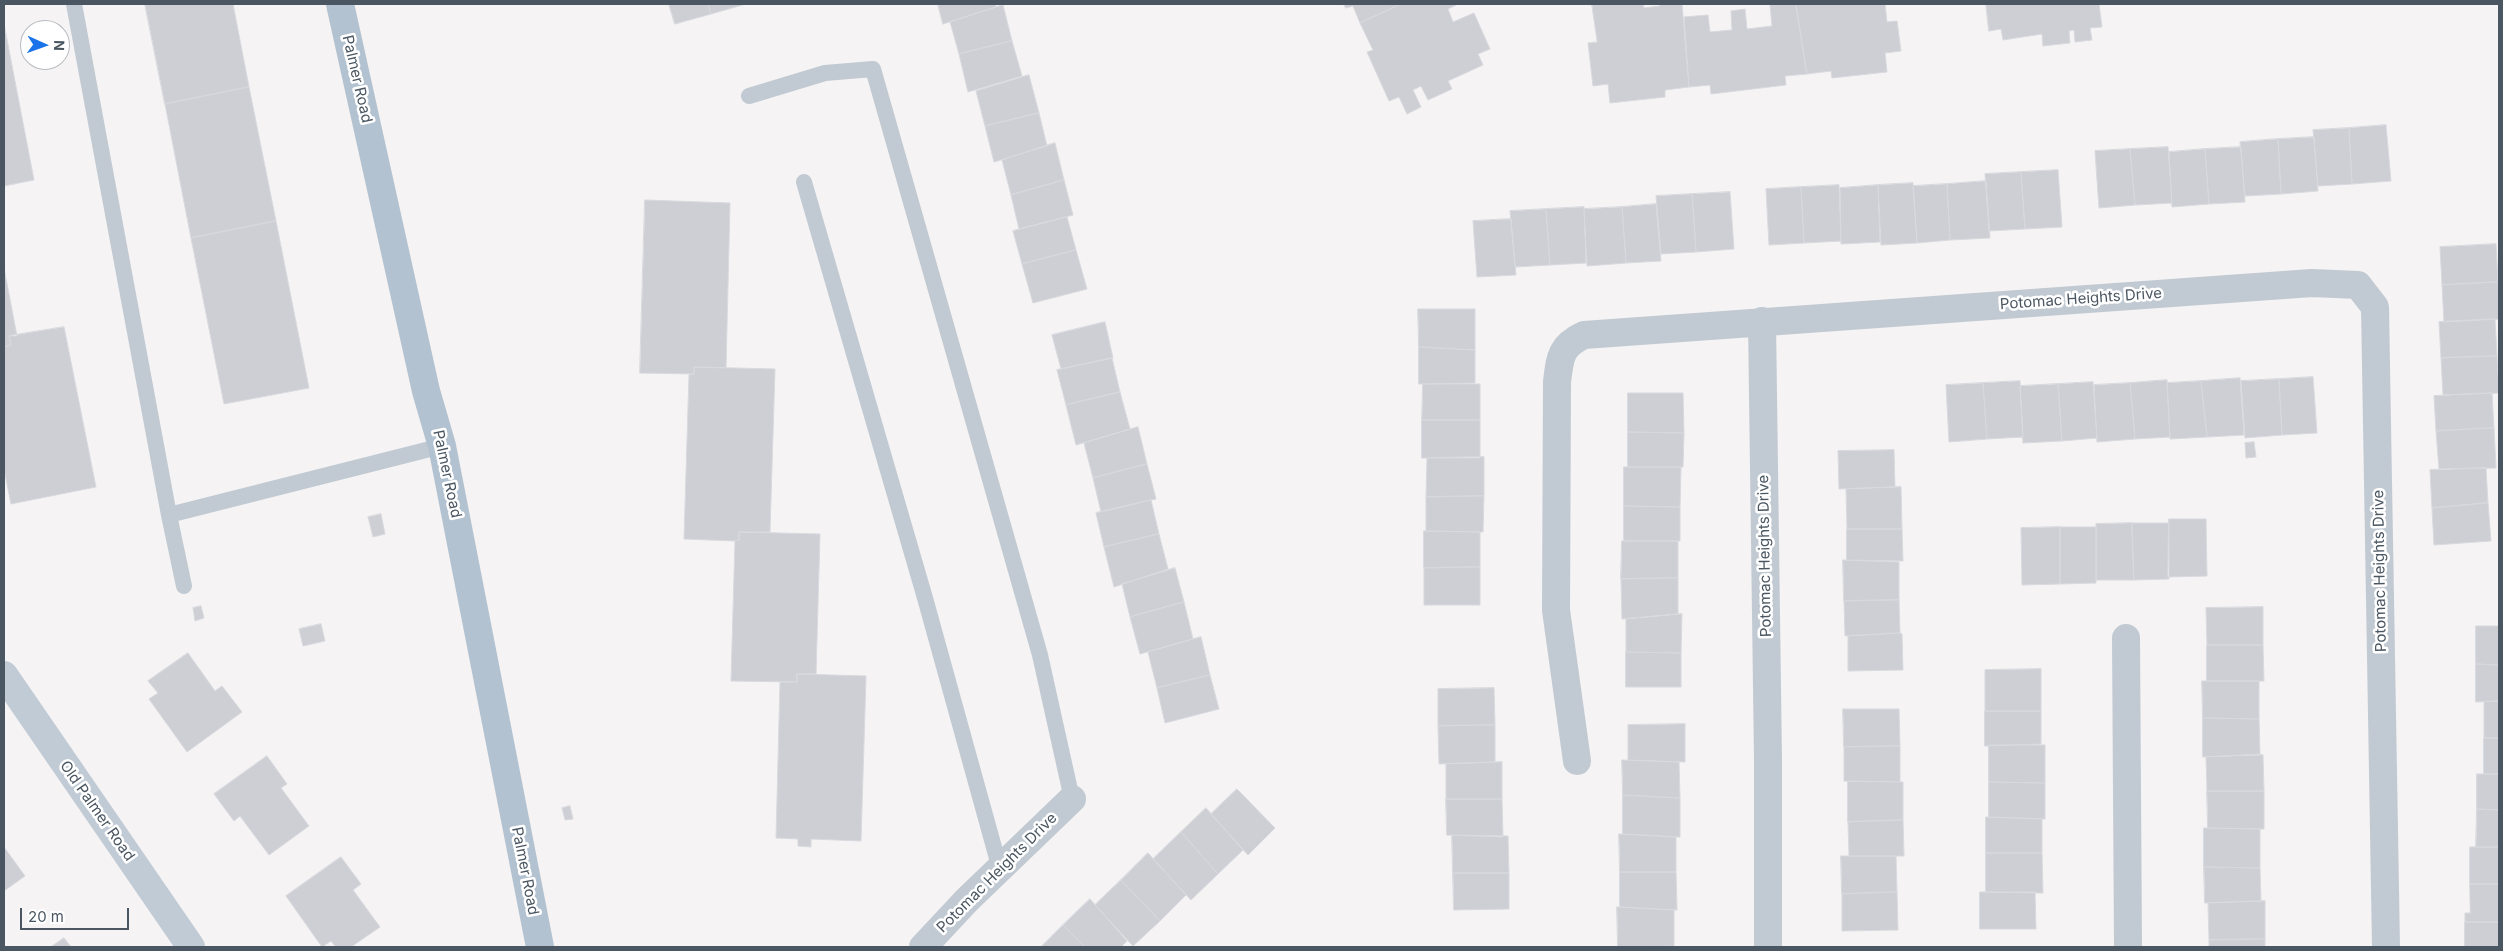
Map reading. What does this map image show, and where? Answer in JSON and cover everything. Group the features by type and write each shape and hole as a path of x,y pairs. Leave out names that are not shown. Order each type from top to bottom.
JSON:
{"main road":[{"name":"Palmer Road","path":"340,4 426,392 442,446 540,947"}],"street":[{"name":"Potomac Heights Drive","path":"1768,947 1768,762 1762,321 2312,283 2358,284 2375,308 2386,947"},
{"path":"1578,762 1556,610 1557,382 1562,352 1572,341 1584,335 1762,321"},
{"path":"2126,638 2128,947"},
{"name":"Old Palmer Road","path":"4,675 191,947"},
{"name":"Potomac Heights Drive","path":"923,947 1072,799"}],"lane":[{"path":"74,4 169,515 184,586"},
{"path":"749,96 825,73 873,69 1040,655 1072,799"},
{"path":"804,182 920,580 1000,869"},
{"path":"169,515 442,446"}],"building":[{"path":"145,4 233,4 249,87 165,104"},
{"path":"669,4 708,4 711,14 675,24"},
{"path":"708,4 746,4 711,14"},
{"path":"938,4 995,4 996,7 943,24"},
{"path":"1344,4 1401,4 1360,23 1353,6 1346,8"},
{"path":"1401,4 1455,4 1448,9 1453,22 1474,13 1490,49 1478,54 1483,65 1448,81 1452,89 1428,100 1421,86 1413,90 1421,107 1407,114 1399,97 1389,101 1367,52 1373,50 1360,23"},
{"path":"1592,4 1643,4 1644,8 1660,6 1659,4 1682,4 1689,87 1665,90 1665,97 1610,103 1608,84 1593,86 1588,43 1597,42"},
{"path":"1796,4 1885,4 1887,22 1897,21 1901,51 1885,53 1887,72 1832,78 1831,71 1807,74"},
{"path":"1796,4 1807,74 1785,76 1786,85 1711,94 1710,85 1689,87 1684,17 1708,15 1710,32 1732,30 1731,11 1745,9 1747,29 1772,26 1770,5"},
{"path":"1986,4 2099,4 2102,27 2090,28 2092,40 2075,42 2074,30 2069,31 2070,43 2043,46 2042,34 2003,40 2001,29 1989,31"},
{"path":"1003,5 1012,41 959,54 950,22"},
{"path":"4,24 34,180 4,186"},
{"path":"1012,41 1022,76 968,92 959,54"},
{"path":"1029,75 1039,113 985,126 976,91"},
{"path":"249,87 276,221 191,238 165,104"},
{"path":"1039,113 1047,146 994,162 985,126"},
{"path":"2386,125 2391,181 2352,184 2349,128"},
{"path":"2349,128 2352,184 2318,186 2313,130"},
{"path":"2314,137 2318,191 2281,194 2278,139"},
{"path":"2278,139 2281,194 2245,196 2240,142"},
{"path":"1055,143 1064,180 1011,195 1002,160"},
{"path":"2168,147 2172,203 2135,205 2130,149"},
{"path":"2241,147 2245,202 2209,204 2205,149"},
{"path":"2130,149 2135,205 2099,208 2095,151"},
{"path":"2205,149 2209,204 2172,207 2169,152"},
{"path":"2058,170 2062,227 2025,229 2021,172"},
{"path":"2021,172 2025,229 1989,231 1985,174"},
{"path":"1064,180 1073,215 1019,229 1011,195"},
{"path":"1986,181 1990,238 1950,240 1947,184"},
{"path":"1913,183 1917,243 1881,245 1878,185"},
{"path":"1947,184 1950,240 1917,243 1913,186"},
{"path":"1839,185 1841,241 1804,243 1801,187"},
{"path":"1878,185 1880,242 1841,244 1840,188"},
{"path":"1801,187 1804,243 1769,245 1766,189"},
{"path":"1730,192 1734,249 1696,252 1692,194"},
{"path":"1692,194 1696,252 1661,254 1656,196"},
{"path":"645,200 730,203 726,368 694,367 694,374 640,373"},
{"path":"1656,204 1661,261 1626,263 1622,207"},
{"path":"1584,207 1586,263 1550,265 1546,209"},
{"path":"1622,207 1626,263 1587,266 1584,209"},
{"path":"1546,209 1550,265 1515,267 1510,211"},
{"path":"1067,217 1076,250 1022,264 1013,231"},
{"path":"1511,219 1516,275 1477,277 1473,221"},
{"path":"276,221 309,388 224,404 191,238"},
{"path":"2496,244 2498,282 2442,285 2440,247"},
{"path":"1076,250 1087,289 1033,303 1022,264"},
{"path":"4,268 17,336 9,336 11,345 4,347"},
{"path":"2498,282 2499,319 2444,322 2442,285"},
{"path":"1418,309 1475,309 1475,350 1419,347"},
{"path":"2495,319 2497,356 2441,358 2439,322"},
{"path":"1105,322 1113,358 1061,369 1052,335"},
{"path":"64,327 96,487 11,504 4,469 4,347 11,345 9,336"},
{"path":"1419,347 1475,350 1475,383 1419,384"},
{"path":"2497,356 2499,393 2443,395 2441,358"},
{"path":"1112,358 1120,392 1066,405 1057,370"},
{"path":"694,367 775,369 770,532 739,532 739,540 735,541 684,539 689,375 694,374"},
{"path":"2313,377 2317,433 2282,435 2279,379"},
{"path":"2240,378 2244,435 2207,437 2201,381"},
{"path":"2279,379 2282,435 2245,438 2241,381"},
{"path":"2167,380 2170,437 2135,439 2130,383"},
{"path":"2020,381 2023,437 1987,439 1983,383"},
{"path":"2201,381 2207,437 2170,439 2167,383"},
{"path":"2093,382 2097,438 2062,441 2058,384"},
{"path":"1983,383 1987,439 1949,442 1946,385"},
{"path":"2130,383 2135,439 2097,442 2094,385"},
{"path":"1423,384 1480,384 1480,420 1422,420"},
{"path":"2058,384 2062,441 2023,443 2020,386"},
{"path":"1120,392 1130,429 1076,445 1066,405"},
{"path":"1628,393 1683,393 1684,433 1628,432"},
{"path":"2492,393 2494,428 2436,431 2434,396"},
{"path":"1422,420 1480,420 1480,458 1422,458"},
{"path":"1138,427 1147,464 1093,478 1084,443"},
{"path":"2494,428 2496,468 2439,469 2436,431"},
{"path":"1628,432 1684,433 1683,467 1628,467"},
{"path":"2254,442 2256,457 2246,458 2245,443"},
{"path":"1894,450 1895,487 1839,489 1838,451"},
{"path":"1484,457 1484,496 1426,497 1427,458"},
{"path":"1147,464 1156,499 1101,512 1093,478"},
{"path":"1624,467 1681,467 1680,507 1624,506"},
{"path":"2486,468 2488,503 2432,508 2430,470"},
{"path":"1901,487 1902,529 1847,529 1846,489"},
{"path":"1484,496 1483,532 1426,531 1426,497"},
{"path":"1151,500 1159,534 1104,547 1096,513"},
{"path":"2488,503 2491,541 2434,545 2432,508"},
{"path":"1624,506 1680,507 1680,541 1624,541"},
{"path":"381,514 385,534 373,537 368,517"},
{"path":"2169,519 2206,519 2207,576 2168,577"},
{"path":"2132,523 2134,580 2096,580 2096,524"},
{"path":"2132,523 2169,523 2169,579 2134,580"},
{"path":"2060,527 2060,584 2022,585 2021,528"},
{"path":"2060,527 2096,527 2096,583 2060,584"},
{"path":"1847,529 1902,529 1903,561 1847,560"},
{"path":"1424,531 1480,532 1480,567 1424,568"},
{"path":"739,532 820,534 816,674 797,674 797,682 731,681 735,541 739,540"},
{"path":"1159,534 1168,569 1114,587 1104,547"},
{"path":"1622,541 1678,541 1678,578 1621,579"},
{"path":"1843,560 1899,562 1899,600 1844,601"},
{"path":"1480,567 1480,605 1424,605 1424,568"},
{"path":"1175,568 1184,602 1130,617 1122,584"},
{"path":"1678,578 1678,614 1622,619 1621,579"},
{"path":"1899,600 1900,633 1845,636 1844,601"},
{"path":"1184,602 1193,639 1140,654 1130,617"},
{"path":"201,606 204,618 195,621 193,608"},
{"path":"2263,607 2263,645 2207,645 2206,608"},
{"path":"1682,614 1681,653 1626,652 1626,619"},
{"path":"321,624 325,641 303,646 299,629"},
{"path":"2476,626 2499,626 2499,665 2476,664"},
{"path":"1902,634 1903,670 1848,671 1848,636"},
{"path":"1201,637 1210,675 1157,688 1148,652"},
{"path":"2207,645 2263,645 2264,681 2207,681"},
{"path":"1626,652 1681,653 1681,687 1626,687"},
{"path":"188,653 215,691 222,686 242,712 187,752 149,699 158,693 148,681"},
{"path":"2476,664 2499,665 2499,701 2476,702"},
{"path":"2041,669 2041,711 1985,711 1985,670"},
{"path":"797,674 866,676 861,841 811,839 811,847 798,846 798,839 776,838 780,682 797,682"},
{"path":"1210,675 1219,709 1165,723 1157,688"},
{"path":"2202,681 2259,681 2259,719 2203,718"},
{"path":"1494,688 1495,725 1438,726 1438,689"},
{"path":"2499,701 2499,738 2484,738 2484,702"},
{"path":"1843,709 1899,709 1900,746 1844,747"},
{"path":"1985,711 2041,711 2041,744 1985,746"},
{"path":"2203,718 2259,719 2260,754 2203,757"},
{"path":"1685,724 1685,762 1628,760 1628,725"},
{"path":"1495,725 1495,762 1439,764 1438,726"},
{"path":"2484,738 2499,738 2499,774 2484,774"},
{"path":"1989,745 2045,745 2045,783 1989,782"},
{"path":"1900,746 1900,782 1844,781 1844,747"},
{"path":"2263,755 2264,791 2207,791 2206,757"},
{"path":"267,756 287,784 281,788 309,826 269,855 240,816 234,821 214,794"},
{"path":"1622,760 1679,762 1680,798 1623,795"},
{"path":"1502,762 1502,799 1446,799 1446,764"},
{"path":"2477,774 2499,774 2499,810 2477,809"},
{"path":"1848,781 1903,782 1903,820 1848,822"},
{"path":"1989,782 2045,783 2045,819 1989,817"},
{"path":"1237,789 1275,828 1248,855 1211,814"},
{"path":"2207,791 2264,791 2264,829 2208,828"},
{"path":"1623,795 1680,798 1680,837 1623,834"},
{"path":"1446,799 1502,799 1503,837 1447,835"},
{"path":"570,806 573,819 565,820 562,808"},
{"path":"1206,808 1243,850 1218,874 1181,832"},
{"path":"2477,809 2499,810 2499,847 2476,847"},
{"path":"1986,817 2042,819 2042,853 1986,853"},
{"path":"1903,820 1904,856 1849,856 1848,822"},
{"path":"2204,828 2260,829 2260,868 2204,867"},
{"path":"1181,832 1218,874 1191,900 1153,859"},
{"path":"1619,834 1676,837 1676,872 1620,872"},
{"path":"1452,835 1508,836 1509,873 1453,873"},
{"path":"4,847 25,876 4,891"},
{"path":"2470,847 2499,847 2499,884 2470,884"},
{"path":"1148,853 1186,895 1160,921 1121,880"},
{"path":"1986,853 2042,853 2043,893 1986,892"},
{"path":"1841,856 1896,856 1897,892 1842,894"},
{"path":"341,857 361,884 353,890 380,927 351,947 336,947 331,941 322,947 286,896"},
{"path":"2204,867 2260,868 2261,901 2205,903"},
{"path":"1620,872 1676,872 1677,910 1620,907"},
{"path":"1453,873 1509,873 1509,909 1454,910"},
{"path":"1121,880 1160,921 1133,946 1095,905"},
{"path":"2470,884 2499,884 2499,922 2465,922 2465,913 2470,913"},
{"path":"1897,892 1898,930 1842,931 1842,894"},
{"path":"1980,892 2035,892 2036,929 1980,929"},
{"path":"1090,899 1127,941 1121,947 1085,947 1063,925"},
{"path":"2265,901 2265,939 2209,940 2208,903"},
{"path":"1617,907 1674,910 1674,946 1618,947"},
{"path":"2465,922 2499,922 2499,947 2465,947"},
{"path":"1063,925 1085,947 1041,947"},
{"path":"64,938 71,947 51,947"},
{"path":"2265,939 2265,947 2209,947 2209,940"}]}
